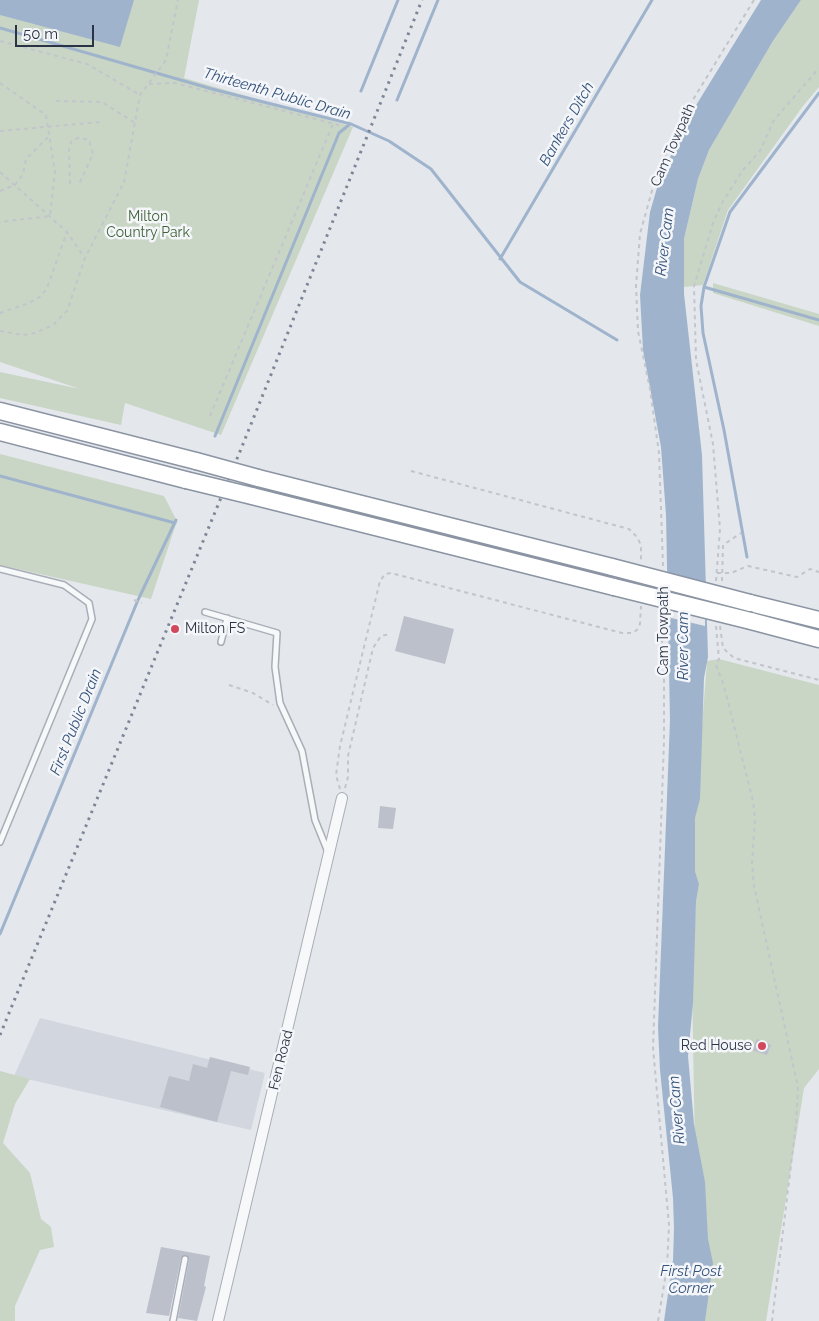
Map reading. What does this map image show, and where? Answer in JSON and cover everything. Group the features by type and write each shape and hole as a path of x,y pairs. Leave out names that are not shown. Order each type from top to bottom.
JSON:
{"highway":[{"path":"0,412 819,620"},
{"path":"0,432 819,639"}],"street":[{"name":"Fen Road","path":"218,1321 342,798"}],"lane":[{"path":"0,568 64,586 89,603 92,619 0,842"},
{"path":"205,612 278,633 275,667 280,703 302,751 315,820 330,854"},
{"path":"221,642 227,618"},
{"path":"173,1321 185,1259"}],"path":[{"path":"0,331 23,335 35,333 53,325 67,311 84,258 124,182 140,95 166,60 178,0"},
{"name":"Cam Towpath","path":"663,572 659,453 650,390 638,331 636,286 640,234 656,176 683,116 754,0"},
{"path":"0,41 87,64 140,95"},
{"path":"716,583 715,574 720,529 713,444 696,360 694,286 712,222 722,203 743,170 760,152 774,120 819,68"},
{"path":"0,83 46,115 50,127 55,172 50,216"},
{"path":"149,84 175,83 339,125"},
{"path":"56,101 102,102 135,123"},
{"path":"0,131 100,122"},
{"path":"210,416 333,124"},
{"path":"0,191 16,186 23,174 26,159 51,134"},
{"path":"70,184 68,147 72,140 79,138 89,140 93,154 79,184"},
{"path":"0,172 67,232 84,258"},
{"path":"0,222 50,216"},
{"path":"0,313 29,303 41,296 47,288 56,257 67,232"},
{"path":"412,471 629,529 638,537 641,545 641,565"},
{"path":"715,574 730,573 748,566 797,577 810,569 819,572"},
{"path":"342,798 336,774 340,746 380,581 385,574 391,573 622,633 632,633 637,630 640,624 640,604"},
{"path":"134,600 142,603"},
{"name":"Cam Towpath","path":"658,1321 667,1267 669,1225 653,1048 664,741 664,668 661,629 664,609"},
{"path":"716,621 719,659 716,665 724,686 753,801 755,819 752,863 754,886 798,1087 796,1124 772,1321"},
{"path":"342,798 348,778 348,756 373,648 382,636 390,634"},
{"path":"229,685 252,692 283,712"}],"shaded area":[{"path":"40,1018 265,1073 251,1130 14,1076"}],"green space":[{"name":"Milton Country Park","path":"0,0 199,0 184,78 353,127 221,435 125,403 121,425 0,398 0,372 80,389 0,362"},
{"path":"801,0 819,0 819,87 803,106 728,210 703,285 684,287 684,239 698,179 709,150 773,41"},
{"path":"713,283 819,314 819,326 713,293"},
{"path":"0,454 164,496 177,521 151,599 0,565"},
{"path":"719,659 819,685 819,1069 804,1088 766,1321 698,1321 692,983 696,902 699,884 695,871 695,818 707,661"},
{"path":"0,1071 30,1079 15,1104 3,1143 30,1173 41,1219 51,1227 54,1247 40,1250 15,1306 15,1321 0,1321"}],"water":[{"path":"0,0 134,0 120,47 0,15"},
{"path":"761,0 801,0 773,41 709,150 698,179 684,239 684,294 702,455 708,657 704,678 700,799 695,818 695,871 699,884 696,902 693,1003 688,1056 694,1124 705,1182 708,1239 713,1263 705,1321 664,1321 673,1260 674,1229 658,1027 670,720 666,515 661,447 643,350 640,295 650,212 659,181 690,115"}],"pier":[{"path":"666,573 705,583 705,626 667,617"}],"building":[{"path":"404,616 454,629 445,664 395,651"},
{"path":"380,806 396,808 393,829 378,828"},
{"name":"Red House","path":"757,1039 771,1045 767,1055 752,1050"},
{"path":"210,1057 250,1067 248,1075 231,1071 217,1122 160,1107 169,1076 189,1081 193,1064 207,1068"},
{"path":"161,1247 210,1256 204,1286 206,1287 197,1321 178,1318 189,1260 185,1255 181,1258 169,1316 146,1313"}],"waterway":[{"path":"361,91 398,0"},
{"path":"397,100 438,0"},
{"name":"Bankers Ditch","path":"500,259 652,0"},
{"name":"Thirteenth Public Drain","path":"0,28 212,89 351,124 389,141 431,169 520,282 617,340"},
{"path":"747,557 724,430 703,333 701,306 704,287 730,212 819,93"},
{"path":"215,436 339,133 350,124"},
{"path":"704,287 819,320"},
{"path":"0,476 175,523"},
{"name":"First Public Drain","path":"0,934 138,600 176,520"}],"railway":[{"path":"0,1035 241,449 422,0"}],"place":[{"name":"Milton FS","path":"175,629"},
{"name":"Red House","path":"762,1046"}],"water label":[{"name":"River Cam","path":"665,242"},
{"name":"River Cam","path":"683,646"},
{"name":"River Cam","path":"677,1110"},
{"name":"First Post Corner","path":"691,1280"}]}
